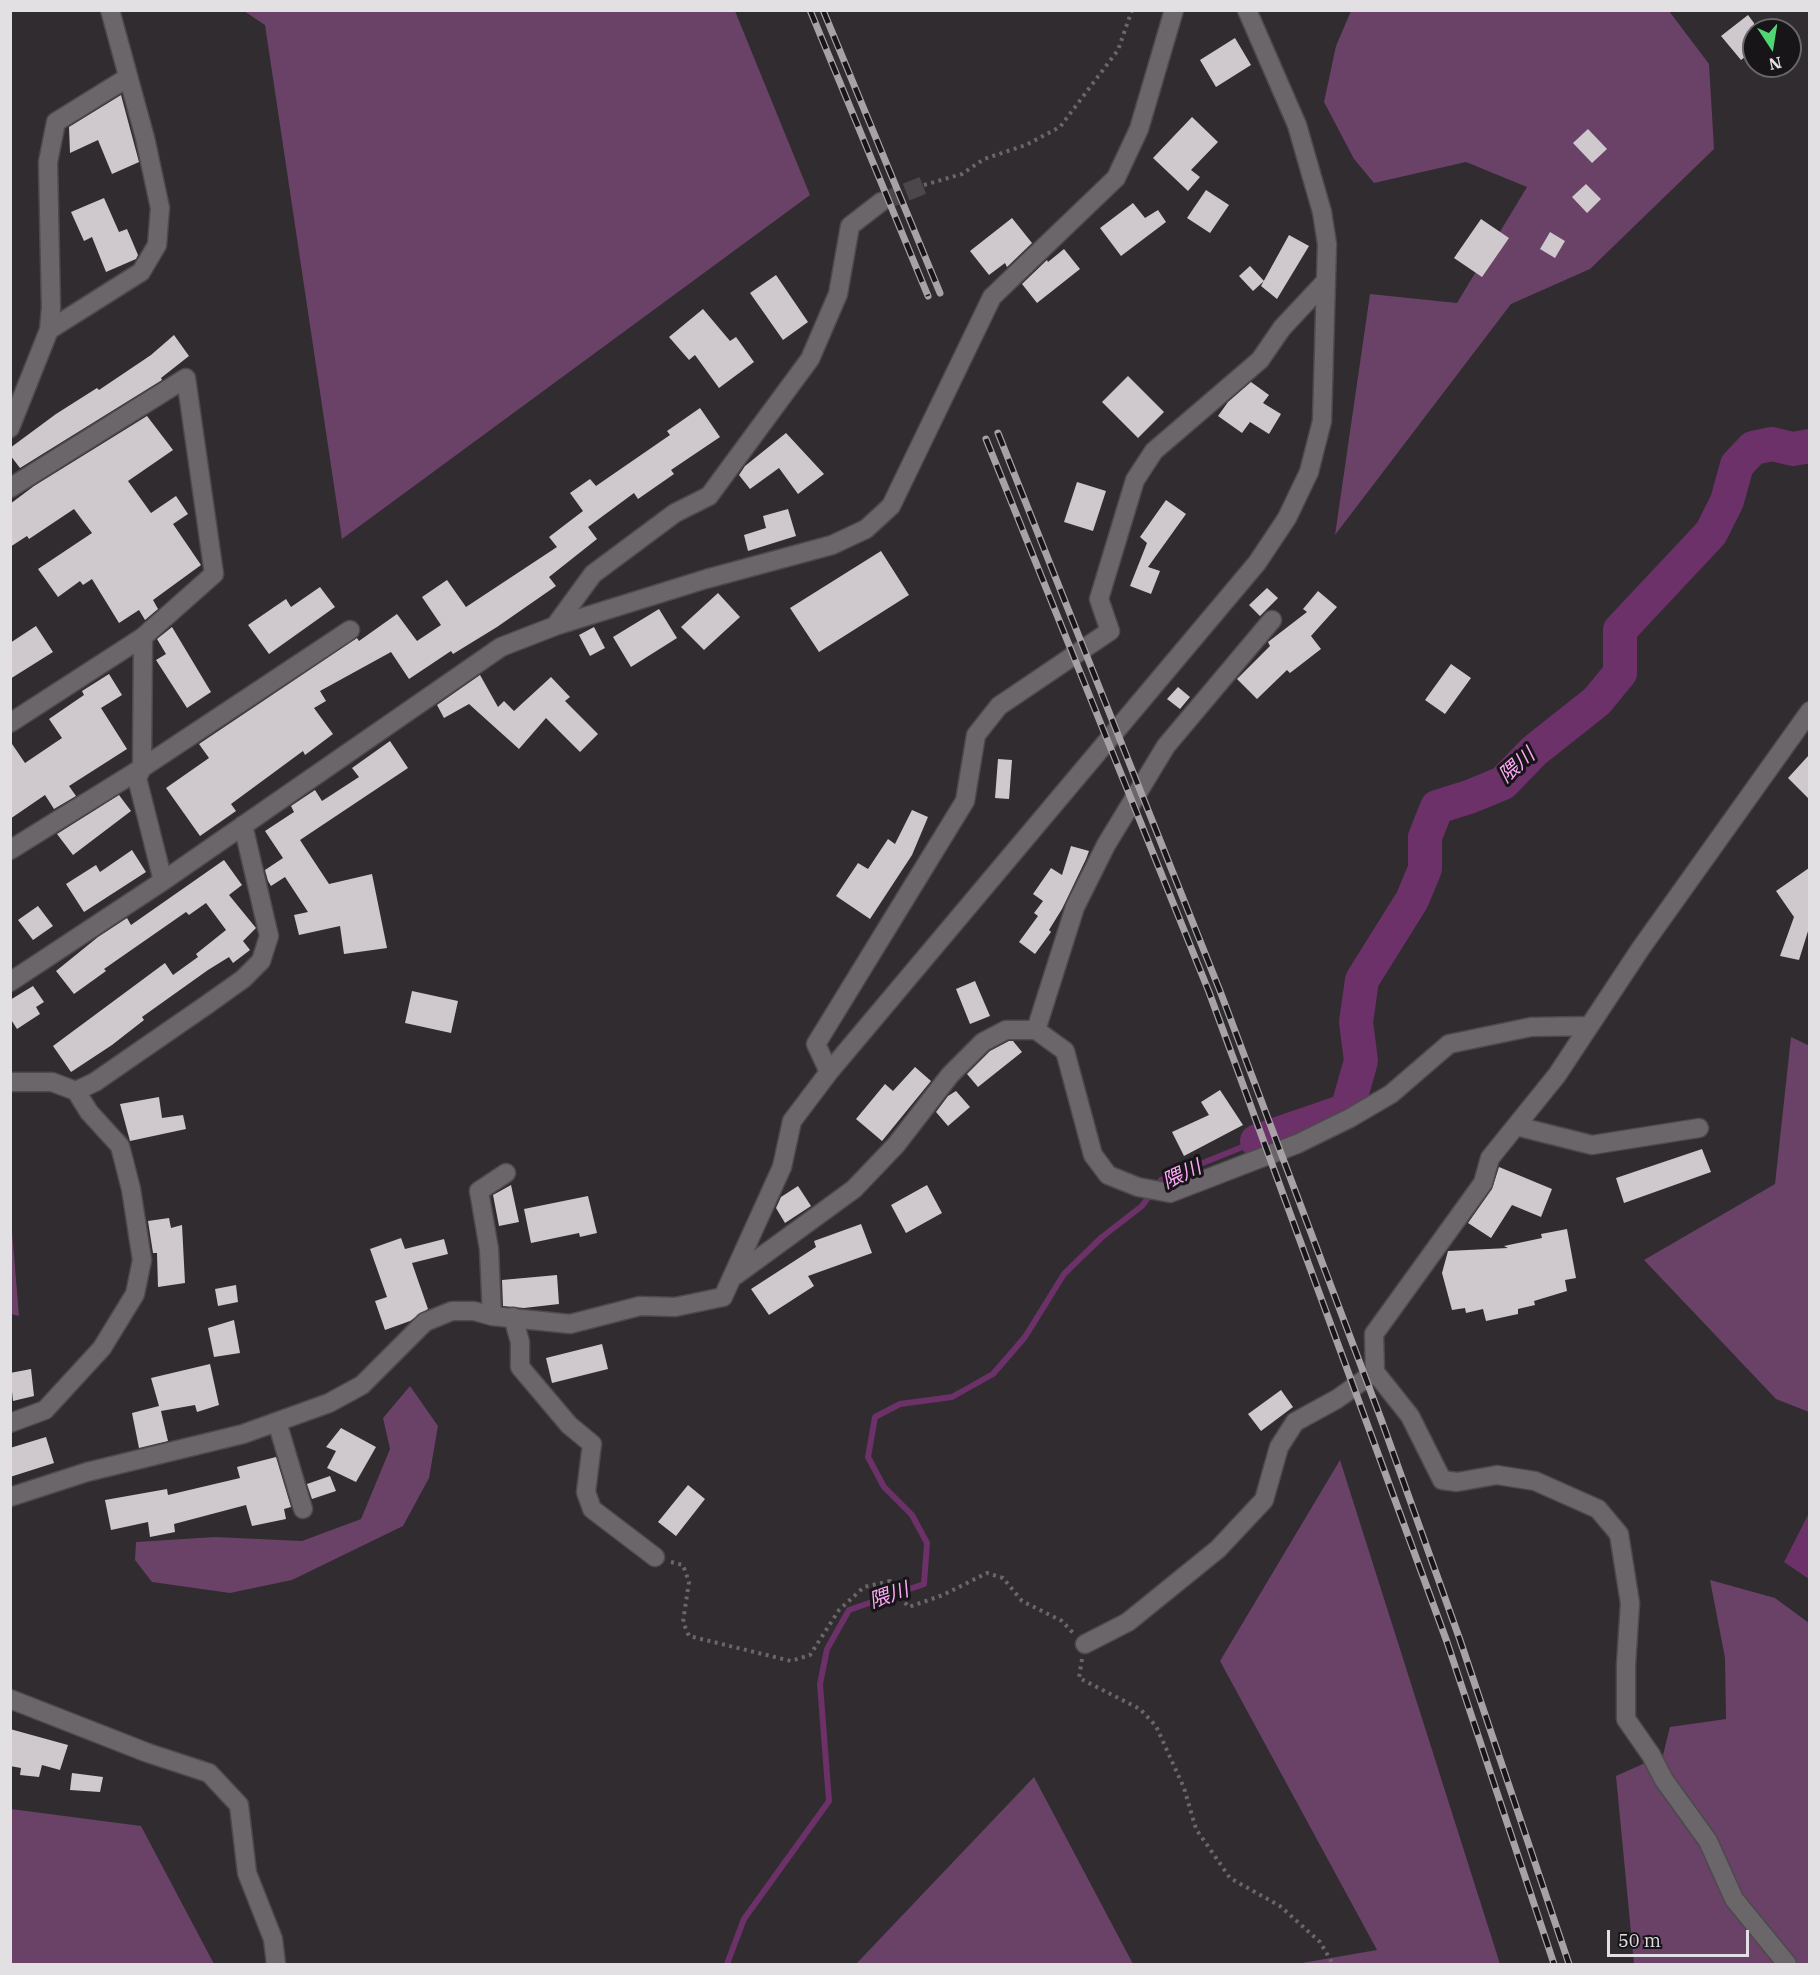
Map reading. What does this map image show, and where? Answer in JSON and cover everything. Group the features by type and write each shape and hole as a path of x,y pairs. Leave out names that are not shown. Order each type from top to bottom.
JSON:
{"street":[{"path":"49,330 141,272 157,245 160,208 145,138 110,10"},
{"path":"10,982 163,881 501,647 555,626 706,579 832,545 866,529 891,506 992,297 1116,178 1138,129 1174,10"},
{"path":"10,1497 87,1472 243,1434 329,1403 362,1385 425,1322 452,1311 474,1311 492,1316 570,1324 640,1306 675,1307 723,1297 782,1167 792,1121 829,1072 1257,563 1287,518 1309,472 1322,421 1327,244 1322,212 1297,125 1247,10"},
{"path":"10,428 49,330 51,308 48,162 56,122 127,78"},
{"path":"555,626 593,574 675,513 709,496 810,359 838,294 850,226 881,202"},
{"path":"829,1072 816,1044 965,801 976,735 999,706 1110,632 1099,599 1135,480 1154,451 1260,360 1282,328 1326,281"},
{"path":"10,488 186,378 214,574 143,637 10,723"},
{"path":"1036,1030 1076,907 1106,845 1166,746 1272,620"},
{"path":"10,850 142,768 350,630"},
{"path":"143,637 142,768 138,778 163,881"},
{"path":"1787,1965 1734,1899 1708,1841 1664,1780 1651,1755 1626,1719 1626,1665 1630,1603 1619,1534 1598,1509 1535,1481 1497,1476 1457,1482 1442,1480 1410,1416 1375,1372 1374,1334 1483,1183 1490,1158 1557,1075 1809,711"},
{"path":"76,1091 95,1082 205,1006 243,979 261,961 269,936 243,825"},
{"path":"733,1276 854,1189 896,1145 950,1075 983,1042 1006,1030 1036,1030 1065,1051 1093,1155 1108,1175 1138,1187 1170,1193 1297,1144 1350,1118 1391,1094 1449,1044 1530,1027 1589,1026"},
{"path":"10,1082 52,1082 76,1091 89,1112 120,1146 131,1189 142,1260 135,1294 102,1348 45,1410 10,1423"},
{"path":"1516,1126 1592,1146 1699,1128"},
{"path":"492,1316 489,1250 479,1191 506,1173"},
{"path":"513,1317 520,1342 520,1367 569,1425 592,1444 586,1492 592,1509 655,1557"},
{"path":"1085,1644 1128,1622 1218,1549 1264,1500 1279,1447 1295,1422 1337,1399 1375,1372"},
{"path":"277,1422 303,1509"},
{"path":"10,1699 148,1753 209,1773 240,1805 247,1873 273,1940 276,1965"}],"path":[{"path":"924,185 962,174 984,159 1026,145 1060,127 1118,50 1132,10"},
{"path":"655,1557 683,1565 689,1582 683,1622 689,1636 791,1660 810,1655 839,1610 864,1587 890,1581 891,1588 909,1607 943,1595 987,1573 1003,1578 1022,1602 1062,1621 1085,1644 1078,1678 1140,1709 1156,1726 1184,1788 1196,1829 1230,1878 1280,1906 1320,1942 1334,1965"}],"shaded area":[{"path":"244,11 735,11 810,195 342,539 265,25"},
{"path":"1351,11 1669,11 1709,64 1714,149 1590,269 1511,304 1335,535 1370,294 1457,303 1527,187 1466,162 1374,183 1354,159 1324,102 1336,46"},
{"path":"1791,1037 1810,1046 1809,1412 1776,1399 1644,1260 1775,1184"},
{"path":"11,1219 19,1316 11,1314"},
{"path":"410,1386 438,1426 429,1478 403,1526 292,1580 230,1593 152,1582 135,1560 136,1542 215,1537 302,1541 361,1519 390,1449 383,1418"},
{"path":"1340,1460 1500,1964 1296,1964 1377,1950 1220,1661"},
{"path":"1809,1513 1809,1579 1784,1562"},
{"path":"1710,1580 1775,1598 1809,1623 1809,1964 1634,1964 1616,1776 1663,1755 1670,1727 1726,1719 1725,1658"},
{"path":"1034,1777 1133,1964 856,1964"},
{"path":"11,1809 141,1826 214,1964 11,1964"}],"building":[{"path":"1742,20 1742,59 1741,60 1721,36"},
{"path":"1235,38 1251,65 1216,87 1200,60"},
{"path":"121,95 139,162 112,174 98,140 70,153 69,127"},
{"path":"1192,117 1218,142 1191,170 1200,177 1188,191 1153,158"},
{"path":"1588,129 1607,149 1592,163 1573,143"},
{"path":"1586,184 1601,199 1587,213 1572,197"},
{"path":"1206,190 1229,205 1210,233 1187,218"},
{"path":"104,198 119,232 127,229 138,255 136,259 106,272 92,237 84,241 71,212"},
{"path":"1133,203 1145,218 1158,210 1166,222 1121,256 1100,228"},
{"path":"1012,218 1032,243 1007,267 1005,263 989,275 970,251"},
{"path":"1481,219 1509,238 1482,277 1454,258"},
{"path":"1550,232 1565,241 1555,258 1540,249"},
{"path":"1289,235 1309,246 1277,299 1261,286"},
{"path":"1064,249 1080,269 1037,303 1022,284 1047,260 1048,262"},
{"path":"1250,266 1264,281 1253,291 1239,276"},
{"path":"776,275 808,322 783,340 750,293"},
{"path":"703,309 730,341 736,337 754,362 719,388 695,355 689,360 669,337"},
{"path":"174,335 189,356 161,378 162,380 20,468 10,455 10,448 56,414 97,388 99,390 151,355"},
{"path":"1128,376 1164,412 1138,438 1102,402"},
{"path":"1251,382 1269,395 1263,403 1281,414 1269,434 1250,422 1242,433 1218,416 1228,402"},
{"path":"700,408 720,437 671,470 674,474 638,499 634,493 588,527 597,539 549,577 556,586 497,627 453,654 451,651 409,679 391,652 320,691 326,701 314,708 333,734 305,755 303,751 231,804 236,811 200,836 166,788 209,758 199,744 357,638 359,641 397,614 417,641 441,625 422,597 447,580 466,607 557,547 549,537 583,511 570,493 590,479 596,486 670,435 667,431"},
{"path":"147,416 173,450 128,481 151,513 176,496 188,514 173,524 201,565 153,600 158,609 145,620 139,610 119,623 92,579 83,585 80,581 58,597 38,569 92,533 74,509 29,539 27,536 10,547 10,504 34,486"},
{"path":"786,433 824,474 798,494 779,468 750,489 739,475 745,466"},
{"path":"1077,482 1106,491 1093,531 1064,522"},
{"path":"1166,500 1186,514 1148,567 1160,571 1151,594 1130,586 1147,543 1140,537"},
{"path":"788,509 796,536 748,551 744,535 766,528 763,516"},
{"path":"881,551 909,595 819,652 790,608"},
{"path":"320,587 335,607 269,654 248,625 286,599 291,607"},
{"path":"1267,588 1278,598 1260,616 1249,605"},
{"path":"1318,591 1337,607 1311,636 1321,649 1290,673 1287,670 1257,699 1237,679 1270,646 1268,642 1307,612 1303,609"},
{"path":"718,593 740,617 704,650 681,627"},
{"path":"659,609 677,638 631,667 613,637"},
{"path":"36,626 53,652 10,679 10,643"},
{"path":"172,627 211,692 187,708 156,660 166,654 157,639"},
{"path":"594,627 605,648 590,656 579,635"},
{"path":"1451,664 1471,678 1445,714 1425,700"},
{"path":"109,674 122,695 101,708 127,749 69,786 76,796 54,809 45,795 10,819 10,741 25,763 62,738 49,719 84,695 82,691"},
{"path":"480,675 498,707 504,701 514,711 551,677 570,697 565,701 598,734 580,752 546,718 519,749 469,704 444,718 437,705"},
{"path":"1178,687 1190,697 1180,709 1167,699"},
{"path":"390,741 408,768 300,840 329,884 372,874 387,948 344,954 340,926 299,935 294,915 308,912 285,877 271,886 268,881 265,870 283,858 265,831 294,812 291,806 315,790 322,801 359,777 352,768"},
{"path":"1809,755 1809,799 1788,778"},
{"path":"998,759 1012,760 1009,799 995,798"},
{"path":"119,795 131,811 73,855 57,834"},
{"path":"912,810 928,817 912,855 870,919 836,896 858,863 868,869 888,839 895,844"},
{"path":"1071,846 1089,851 1062,909 1049,930 1051,932 1035,954 1019,942 1038,916 1034,913 1043,901 1033,894 1051,868 1062,875"},
{"path":"132,850 146,872 84,912 66,884 96,865 100,872"},
{"path":"224,860 242,885 229,895 256,928 243,941 250,950 233,963 229,957 208,970 142,1017 144,1020 112,1045 71,1072 53,1046 165,963 173,975 198,957 196,954 226,930 206,903 189,915 186,912 104,969 106,971 74,994 56,971 98,937 127,918 131,925"},
{"path":"1809,868 1809,928 1799,960 1780,956 1794,917 1776,891"},
{"path":"38,906 53,926 33,940 18,920"},
{"path":"975,981 990,1016 970,1024 956,989"},
{"path":"33,986 44,1002 36,1007 40,1014 17,1029 10,1018 10,1000"},
{"path":"412,991 458,1001 451,1033 405,1023"},
{"path":"1013,1041 1022,1052 978,1087 967,1074 990,1051"},
{"path":"915,1067 931,1081 882,1141 856,1119 885,1084 893,1091"},
{"path":"1220,1090 1243,1125 1184,1156 1172,1132 1209,1115 1201,1102"},
{"path":"956,1091 970,1107 948,1126 936,1112 948,1096"},
{"path":"159,1097 162,1118 183,1115 186,1129 130,1141 120,1104"},
{"path":"1702,1149 1711,1172 1624,1203 1616,1178"},
{"path":"1499,1167 1552,1189 1541,1217 1512,1205 1491,1238 1468,1223 1492,1189"},
{"path":"511,1185 519,1222 499,1226 493,1195"},
{"path":"927,1185 942,1213 906,1233 891,1205"},
{"path":"798,1186 811,1206 785,1223 776,1208 781,1197"},
{"path":"588,1196 597,1233 580,1237 579,1233 531,1243 524,1209"},
{"path":"169,1218 171,1228 182,1225 185,1283 158,1287 157,1253 153,1253 148,1221"},
{"path":"861,1224 872,1253 808,1276 814,1286 769,1315 751,1289 816,1247 814,1241"},
{"path":"1567,1229 1576,1278 1565,1280 1567,1291 1534,1301 1535,1305 1518,1309 1518,1314 1486,1321 1483,1309 1466,1313 1465,1308 1452,1310 1442,1273 1448,1251 1508,1248 1504,1246 1542,1238 1541,1234"},
{"path":"401,1238 405,1249 444,1239 448,1254 412,1263 428,1309 410,1321 385,1330 375,1301 387,1297 370,1249"},
{"path":"557,1275 559,1304 524,1308 503,1306 502,1280"},
{"path":"236,1285 238,1302 218,1306 215,1289"},
{"path":"234,1320 240,1353 214,1357 208,1328"},
{"path":"602,1344 608,1369 552,1383 546,1358"},
{"path":"210,1364 219,1405 197,1412 195,1405 161,1411 168,1441 139,1448 132,1413 159,1406 151,1378"},
{"path":"31,1369 34,1396 13,1401 10,1373"},
{"path":"1281,1390 1293,1407 1261,1431 1248,1414"},
{"path":"341,1428 376,1447 356,1482 327,1468 336,1451 326,1447"},
{"path":"46,1437 54,1463 10,1477 10,1448"},
{"path":"276,1457 291,1507 284,1509 286,1519 252,1526 246,1505 174,1524 175,1532 150,1537 148,1522 111,1530 105,1500 167,1489 168,1495 240,1478 237,1467"},
{"path":"330,1476 336,1491 312,1499 307,1484"},
{"path":"688,1485 705,1499 676,1536 658,1522"},
{"path":"10,1729 68,1745 60,1770 42,1765 39,1777 20,1775 21,1768 10,1766"},
{"path":"72,1773 103,1777 100,1792 70,1790"}],"waterway":[{"name":"隈川","path":"1257,1141 1347,1110 1361,1061 1356,1022 1362,980 1412,900 1425,869 1425,837 1437,807 1503,783 1534,751 1597,701 1620,673 1620,630 1711,533 1727,501 1737,465 1753,448 1772,444 1793,449 1810,446"},
{"name":"隈川","path":"727,1964 744,1919 829,1801 820,1684 827,1649 849,1610 924,1584 927,1543 912,1515 884,1487 868,1457 875,1417 900,1404 952,1397 993,1374 1025,1337 1064,1274 1102,1237 1142,1206 1161,1180 1257,1141"}],"tunnel":[{"path":"881,202 924,185"}],"railway":[{"path":"810,10 928,296"},
{"path":"823,10 940,293"},
{"path":"998,433 1220,991 1381,1419 1460,1640 1569,1964"},
{"path":"986,439 1209,992 1447,1642 1554,1964"}]}
